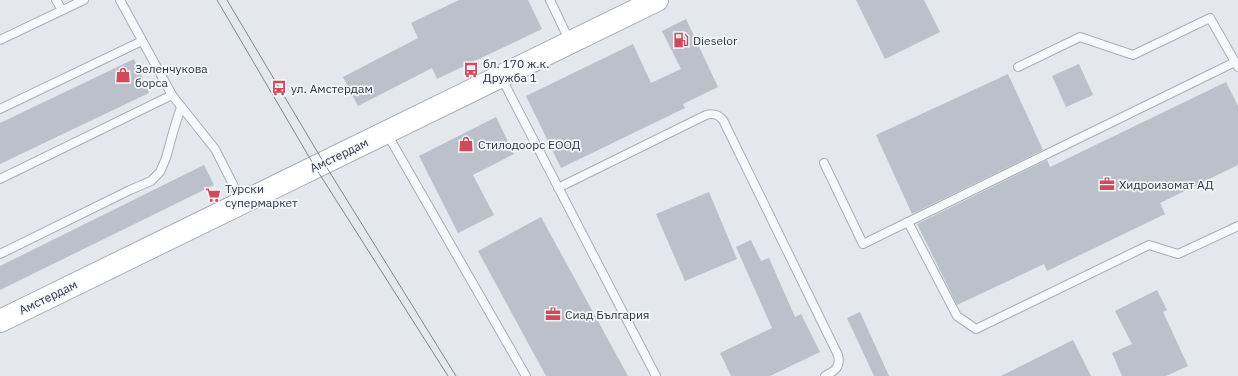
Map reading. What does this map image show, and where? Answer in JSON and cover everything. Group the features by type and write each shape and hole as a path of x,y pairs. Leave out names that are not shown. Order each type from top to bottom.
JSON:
{"street":[{"name":"Амстердам","path":"0,321 657,0"}],"lane":[{"path":"56,0 62,10"},
{"path":"0,40 84,0"},
{"path":"120,0 172,95 214,149 242,202"},
{"path":"550,0 570,42"},
{"path":"824,163 863,244 1236,64 1210,18 1133,56 1080,37 1018,68"},
{"path":"0,109 142,40"},
{"path":"501,77 656,376"},
{"path":"0,179 172,95"},
{"path":"0,254 151,181 160,172 166,158 181,107"},
{"path":"558,188 706,115 711,114 720,116 838,356 839,360 836,369 825,376"},
{"path":"386,132 526,376"},
{"path":"908,222 957,316 976,329 1150,245 1178,254 1238,226"}],"building":[{"path":"459,0 528,0 542,29 437,79 432,68 358,106 343,77 418,38 411,23"},
{"path":"856,0 924,0 940,32 885,59"},
{"path":"686,19 718,87 683,104 685,108 561,168 526,96 633,44 651,83 681,69 662,31"},
{"path":"134,59 149,93 0,164 0,123"},
{"path":"1079,64 1093,95 1066,107 1052,76"},
{"path":"1008,74 1043,150 912,214 876,135"},
{"name":"Хидроизомат АД","path":"1226,82 1238,106 1238,165 1160,203 1165,214 1047,271 1044,264 957,305 917,224 1047,160 1050,167"},
{"path":"496,117 514,154 473,175 494,215 458,233 419,156"},
{"path":"204,165 214,185 0,290 0,266"},
{"path":"709,192 737,259 685,281 656,214"},
{"name":"Сиад България","path":"541,217 628,376 546,376 478,251"},
{"path":"751,240 761,261 769,258 795,317 801,314 820,352 770,376 731,376 720,353 772,328 736,247"},
{"path":"1157,290 1167,310 1163,312 1188,366 1166,376 1122,376 1112,353 1132,344 1115,311"},
{"path":"860,312 889,376 874,376 847,318"},
{"path":"1073,340 1091,376 1001,376"}],"tram line":[{"path":"217,0 315,167 448,376"},
{"path":"227,0 324,163 456,376"}],"place":[{"name":"Dieselor","path":"681,40"},
{"name":"бл. 170 ж.к. Дружба 1","path":"471,70"},
{"name":"Зеленчукова борса","path":"123,75"},
{"name":"ул. Амстердам","path":"279,88"},
{"name":"Стилодоорс ЕООД","path":"466,144"},
{"name":"Хидроизомат АД","path":"1107,184"},
{"name":"Турски супермаркет","path":"213,195"},
{"name":"Сиад България","path":"553,314"}]}
